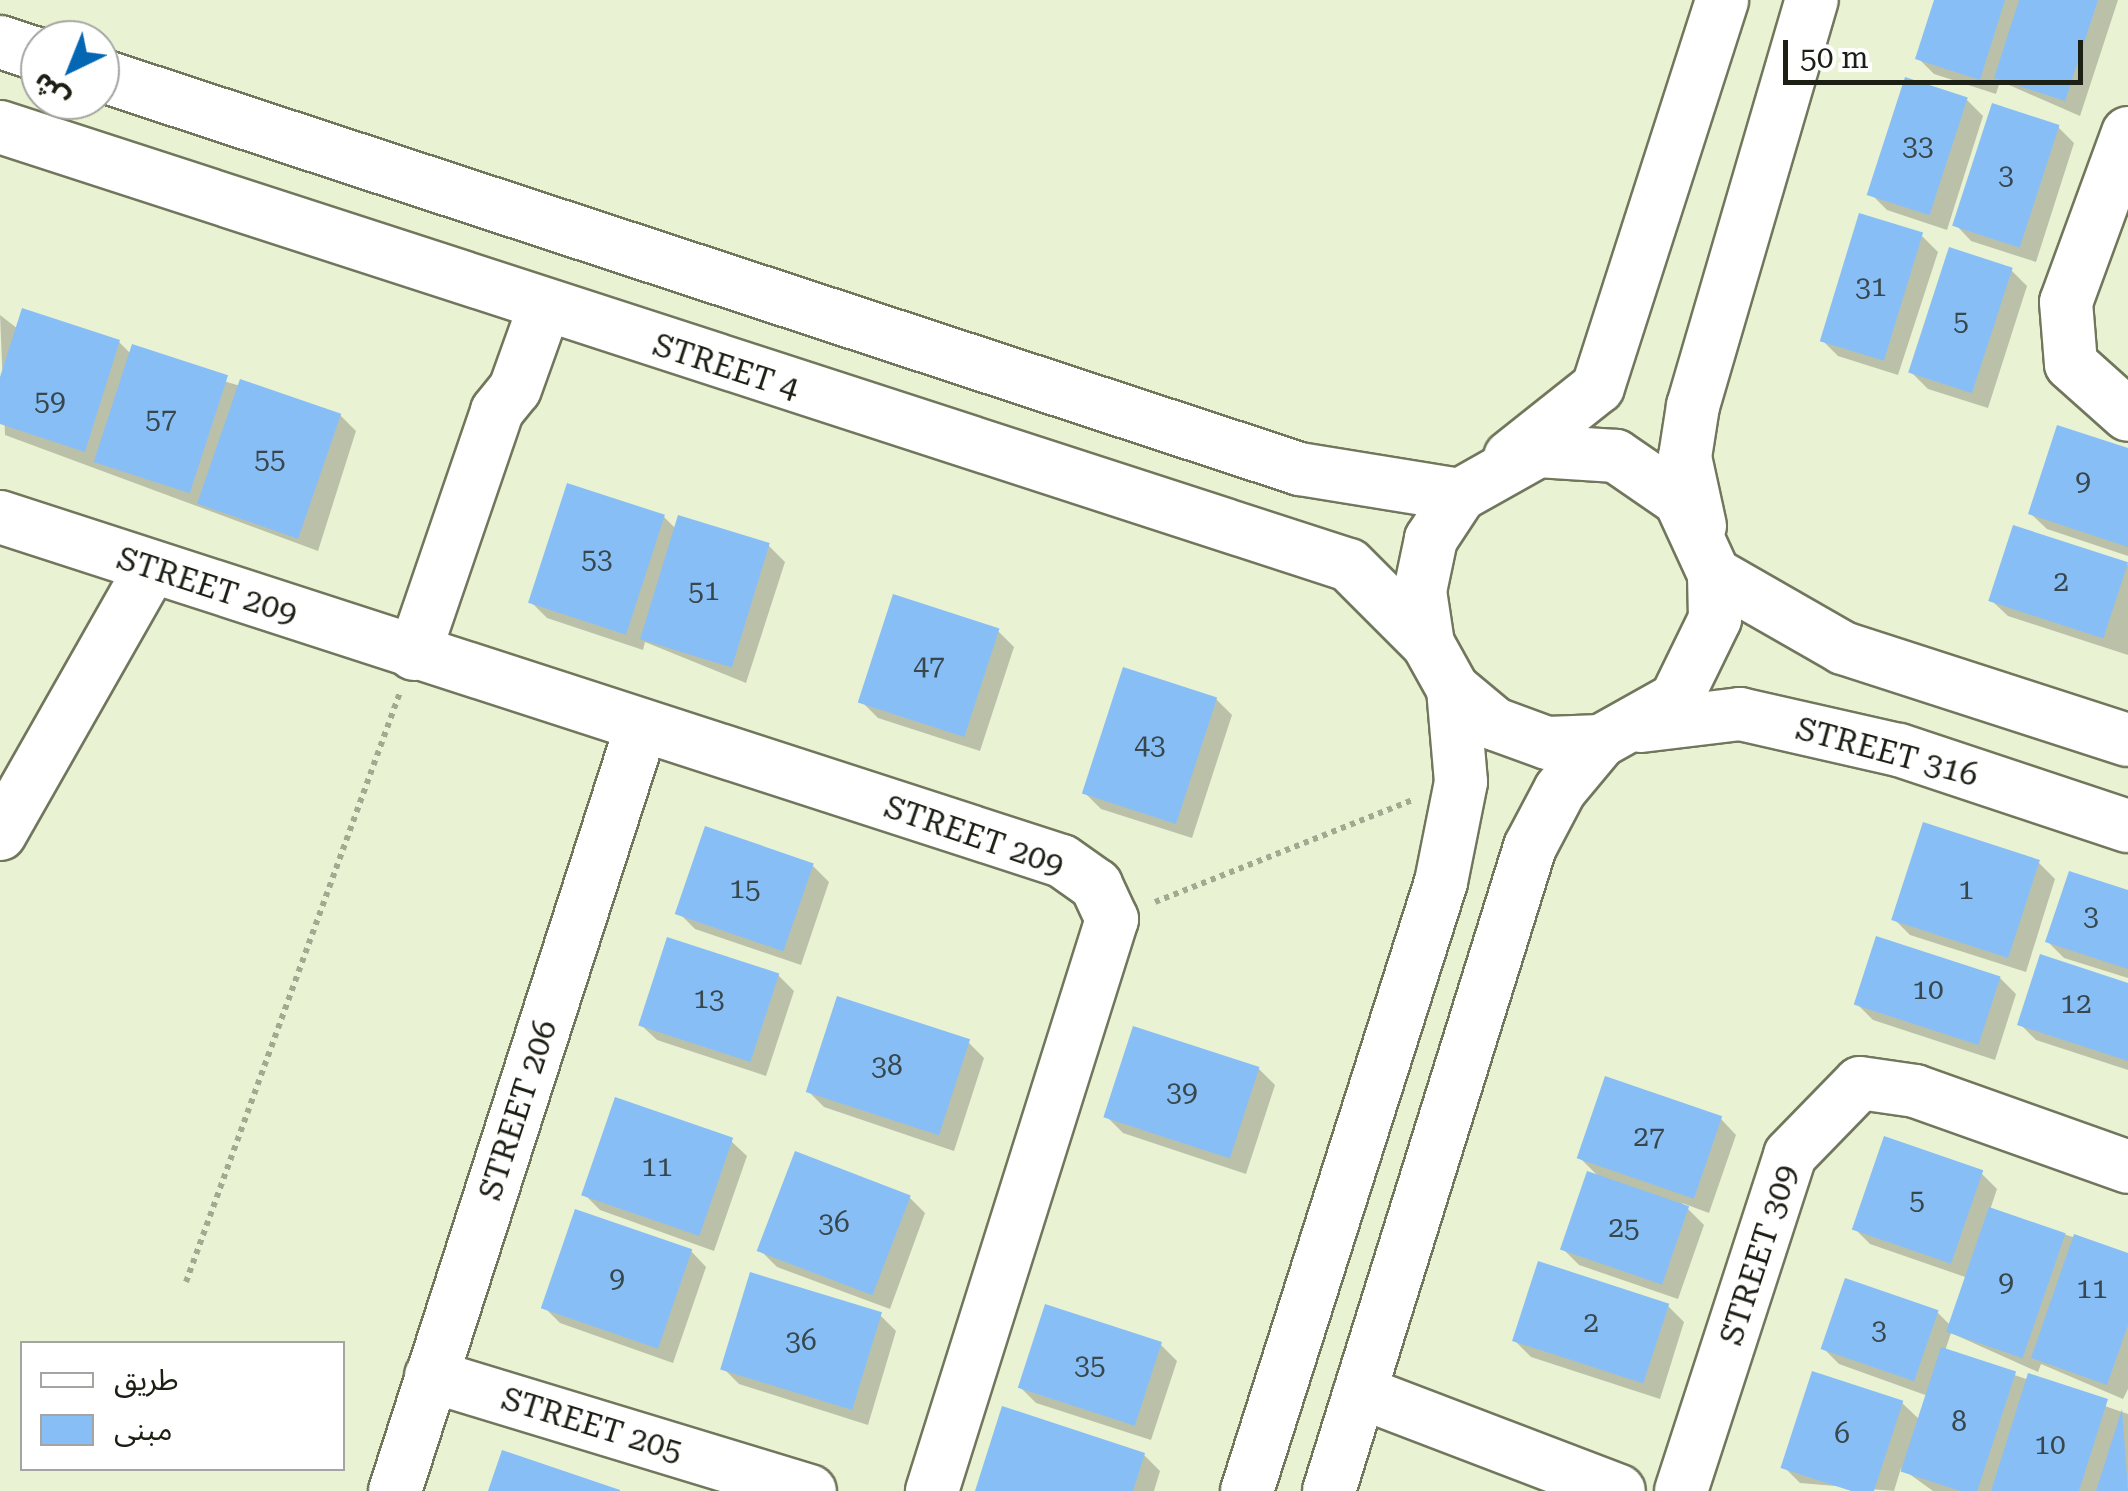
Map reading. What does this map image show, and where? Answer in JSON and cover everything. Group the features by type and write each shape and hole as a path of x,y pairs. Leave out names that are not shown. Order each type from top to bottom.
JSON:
{"street":[{"path":"1621,734 1546,743 1495,724 1453,689 1428,644 1420,591 1428,556 1460,494 1598,387 1722,0"},
{"path":"1329,1491 1530,847 1560,790 1702,662 1708,553 1685,458 1694,406 1812,0"},
{"path":"120,82 1300,468 1460,494"},
{"name":"STREET 4","path":"0,127 526,302 1349,565 1428,644"},
{"path":"2128,133 2066,302 2071,364 2128,415"},
{"path":"414,654 497,411 490,380 526,302"},
{"path":"1501,464 1538,452 1616,456 1651,474 1708,553 1842,648 2128,740"},
{"name":"STREET 209","path":"0,516 641,728 1062,861 1096,885 1112,919"},
{"path":"0,834 151,568"},
{"path":"1248,1491 1411,991 1460,782 1453,689"},
{"name":"STREET 316","path":"1621,734 1740,714 1898,750 2128,826"},
{"name":"STREET 206","path":"395,1491 641,728"},
{"path":"932,1491 1112,919"},
{"name":"STREET 309","path":"1681,1491 1790,1155 1860,1083 1915,1091 2128,1168"},
{"name":"STREET 205","path":"431,1376 810,1491"},
{"path":"1360,1392 1618,1491"}],"path":[{"path":"186,1282 414,654"},
{"path":"1112,919 1460,782"}],"building":[{"path":"1934,0 2005,0 1980,80 1915,59"},
{"path":"2019,0 2098,0 2065,101 1994,78"},
{"path":"1905,77 1968,97 1929,215 1867,195"},
{"path":"1992,103 2060,125 2020,248 1952,226"},
{"path":"1859,213 1923,233 1884,361 1820,341"},
{"path":"1949,247 2013,268 1972,393 1908,373"},
{"path":"22,308 120,340 85,452 0,424 0,377"},
{"path":"132,344 228,375 190,493 94,462"},
{"path":"240,379 341,414 298,539 197,504"},
{"path":"2057,425 2128,448 2128,547 2028,514"},
{"path":"567,483 665,515 626,635 528,603"},
{"path":"678,515 770,543 732,667 640,639"},
{"path":"2013,525 2128,562 2103,638 1988,601"},
{"path":"893,594 1000,629 964,737 858,702"},
{"path":"1123,667 1217,698 1176,824 1082,793"},
{"path":"1923,822 2040,860 2008,958 1891,920"},
{"path":"705,826 814,863 783,951 675,914"},
{"path":"2069,871 2128,890 2128,969 2045,942"},
{"path":"1876,936 2001,976 1978,1045 1854,1004"},
{"path":"667,937 779,973 750,1062 638,1025"},
{"path":"2040,954 2128,983 2128,1061 2017,1025"},
{"path":"837,996 970,1039 939,1135 806,1092"},
{"path":"1133,1026 1259,1067 1230,1158 1103,1117"},
{"path":"1605,1076 1722,1116 1694,1199 1577,1158"},
{"path":"615,1097 733,1138 699,1236 581,1195"},
{"path":"1884,1136 1983,1170 1951,1264 1852,1230"},
{"path":"795,1151 911,1195 872,1295 757,1251"},
{"path":"1587,1171 1689,1206 1662,1285 1560,1249"},
{"path":"1989,1207 2066,1233 2023,1358 1946,1332"},
{"path":"575,1209 692,1249 658,1349 541,1308"},
{"path":"2074,1234 2128,1253 2128,1325 2107,1385 2031,1358"},
{"path":"1538,1261 1669,1304 1643,1384 1512,1341"},
{"path":"750,1272 882,1312 852,1410 720,1370"},
{"path":"1845,1278 1939,1310 1914,1381 1821,1349"},
{"path":"1045,1304 1162,1342 1135,1426 1018,1388"},
{"path":"1941,1347 2016,1371 1977,1491 1960,1491 1901,1472"},
{"path":"1812,1371 1903,1401 1874,1491 1851,1491 1780,1468"},
{"path":"2028,1373 2108,1399 2079,1491 1991,1491"},
{"path":"1002,1406 1145,1453 1133,1491 975,1491"},
{"path":"2122,1409 2128,1491 2096,1491"},
{"path":"502,1450 620,1490 620,1491 488,1491"}]}
